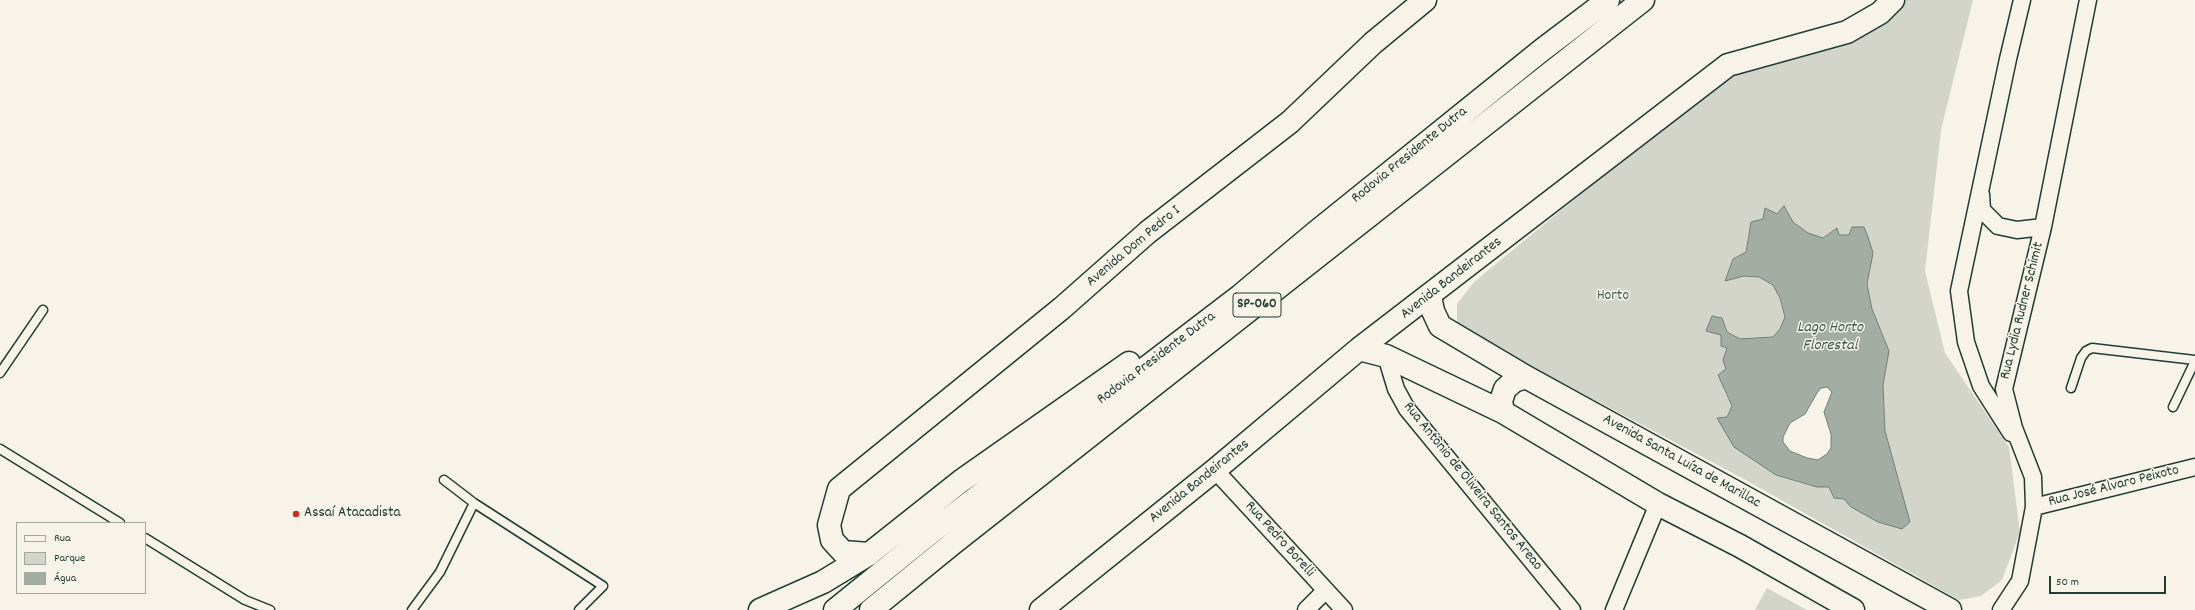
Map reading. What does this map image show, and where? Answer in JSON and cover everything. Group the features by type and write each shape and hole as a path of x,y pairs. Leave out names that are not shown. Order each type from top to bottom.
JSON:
{"main road":[{"name":"Avenida Dom Pedro I","path":"869,554 843,552 832,540 829,525 839,489 1062,308 1148,232 1290,122 1373,43 1425,0"},
{"name":"Rodovia Presidente Dutra","path":"835,610 934,530 1240,296 1315,233 1542,50 1608,0"},
{"name":"Rodovia Presidente Dutra","path":"871,610 952,544 1643,0"},
{"name":"Avenida Bandeirantes","path":"1041,610 1215,470 1359,350 1728,65 1847,32 1880,12 1893,0"},
{"path":"760,610 823,582 869,554 961,481 1315,233"},
{"name":"Avenida Santa Luíza de Marillac","path":"1430,296 1433,311 1440,326 1526,377 1950,610"},
{"path":"1359,350 1386,356 1503,412 1658,504 1740,546 1847,608"},
{"path":"1503,412 1501,401 1505,389 1514,381 1526,377"}],"street":[{"name":"Rua Lydia Rudner Schimit","path":"2022,0 1980,190 1960,291 1966,342 1981,386 2011,429 2023,451 2033,478 2034,507"},
{"name":"Rua Lydia Rudner Schimit","path":"2011,429 2004,389 2043,227 2088,0"},
{"name":"Rua Lydia Rudner Schimit","path":"1980,190 1982,210 1998,226 2017,230 2043,227"},
{"name":"Rua Antônio de Oliveira Santos Areao","path":"1386,356 1396,389 1407,409 1572,610"},
{"name":"Rua José Alvaro Peixoto","path":"2034,507 2195,466"},
{"name":"Rua Pedro Borelli","path":"1215,470 1344,610"},
{"path":"1614,610 1658,504"},
{"path":"2001,610 2020,581 2034,507"},
{"path":"1306,610 1326,591"}],"lane":[{"path":"0,373 43,310"},
{"path":"2070,388 2081,358 2086,351 2092,348 2195,361 2173,407"},
{"path":"0,449 118,522"},
{"path":"444,480 474,503 604,586 579,610"},
{"path":"412,610 440,572 474,503"},
{"path":"146,539 245,600 270,610"},
{"path":"245,600 252,610"}],"green space":[{"name":"Horto","path":"1904,0 1973,0 1941,130 1925,271 1945,353 2009,447 2020,532 2002,580 1981,596 1959,600 1742,478 1474,336 1457,321 1457,304 1474,282 1729,72 1889,14","holes":["1784,207 1793,222 1808,233 1823,238 1837,228 1839,235 1849,235 1873,253 1867,284 1872,309 1889,351 1883,385 1885,431 1910,522 1852,507 1844,499 1834,498 1829,487 1817,487 1776,475 1756,460 1717,418 1727,417 1732,406 1724,391 1726,369 1723,359 1727,348 1721,346 1722,318 1727,332 1740,339 1757,339 1773,337 1780,329 1785,317 1780,298 1773,285 1759,277 1744,276 1725,280 1733,259 1746,252 1748,234 1763,219 1777,214"]},
{"path":"1767,588 1807,610 1755,610"}],"water":[{"name":"Lago Horto Florestal","path":"1784,206 1793,222 1808,233 1823,238 1837,228 1839,235 1849,235 1852,227 1864,227 1868,237 1873,253 1867,284 1872,309 1889,351 1883,385 1885,431 1910,522 1902,529 1878,522 1851,507 1844,499 1834,498 1829,487 1817,487 1776,475 1734,447 1717,418 1727,417 1732,406 1718,375 1726,369 1723,360 1727,348 1721,346 1721,335 1706,331 1712,316 1722,318 1727,332 1740,339 1773,337 1780,329 1785,317 1780,298 1773,285 1759,277 1744,276 1725,281 1733,259 1746,252 1751,222 1763,219 1765,208 1777,214","holes":["1827,387 1832,392 1824,412 1831,434 1831,448 1827,454 1818,460 1807,458 1790,451 1783,442 1783,437 1790,423 1805,414 1821,388"]}],"place":[{"name":"Assaí Atacadista","path":"296,514"}]}
